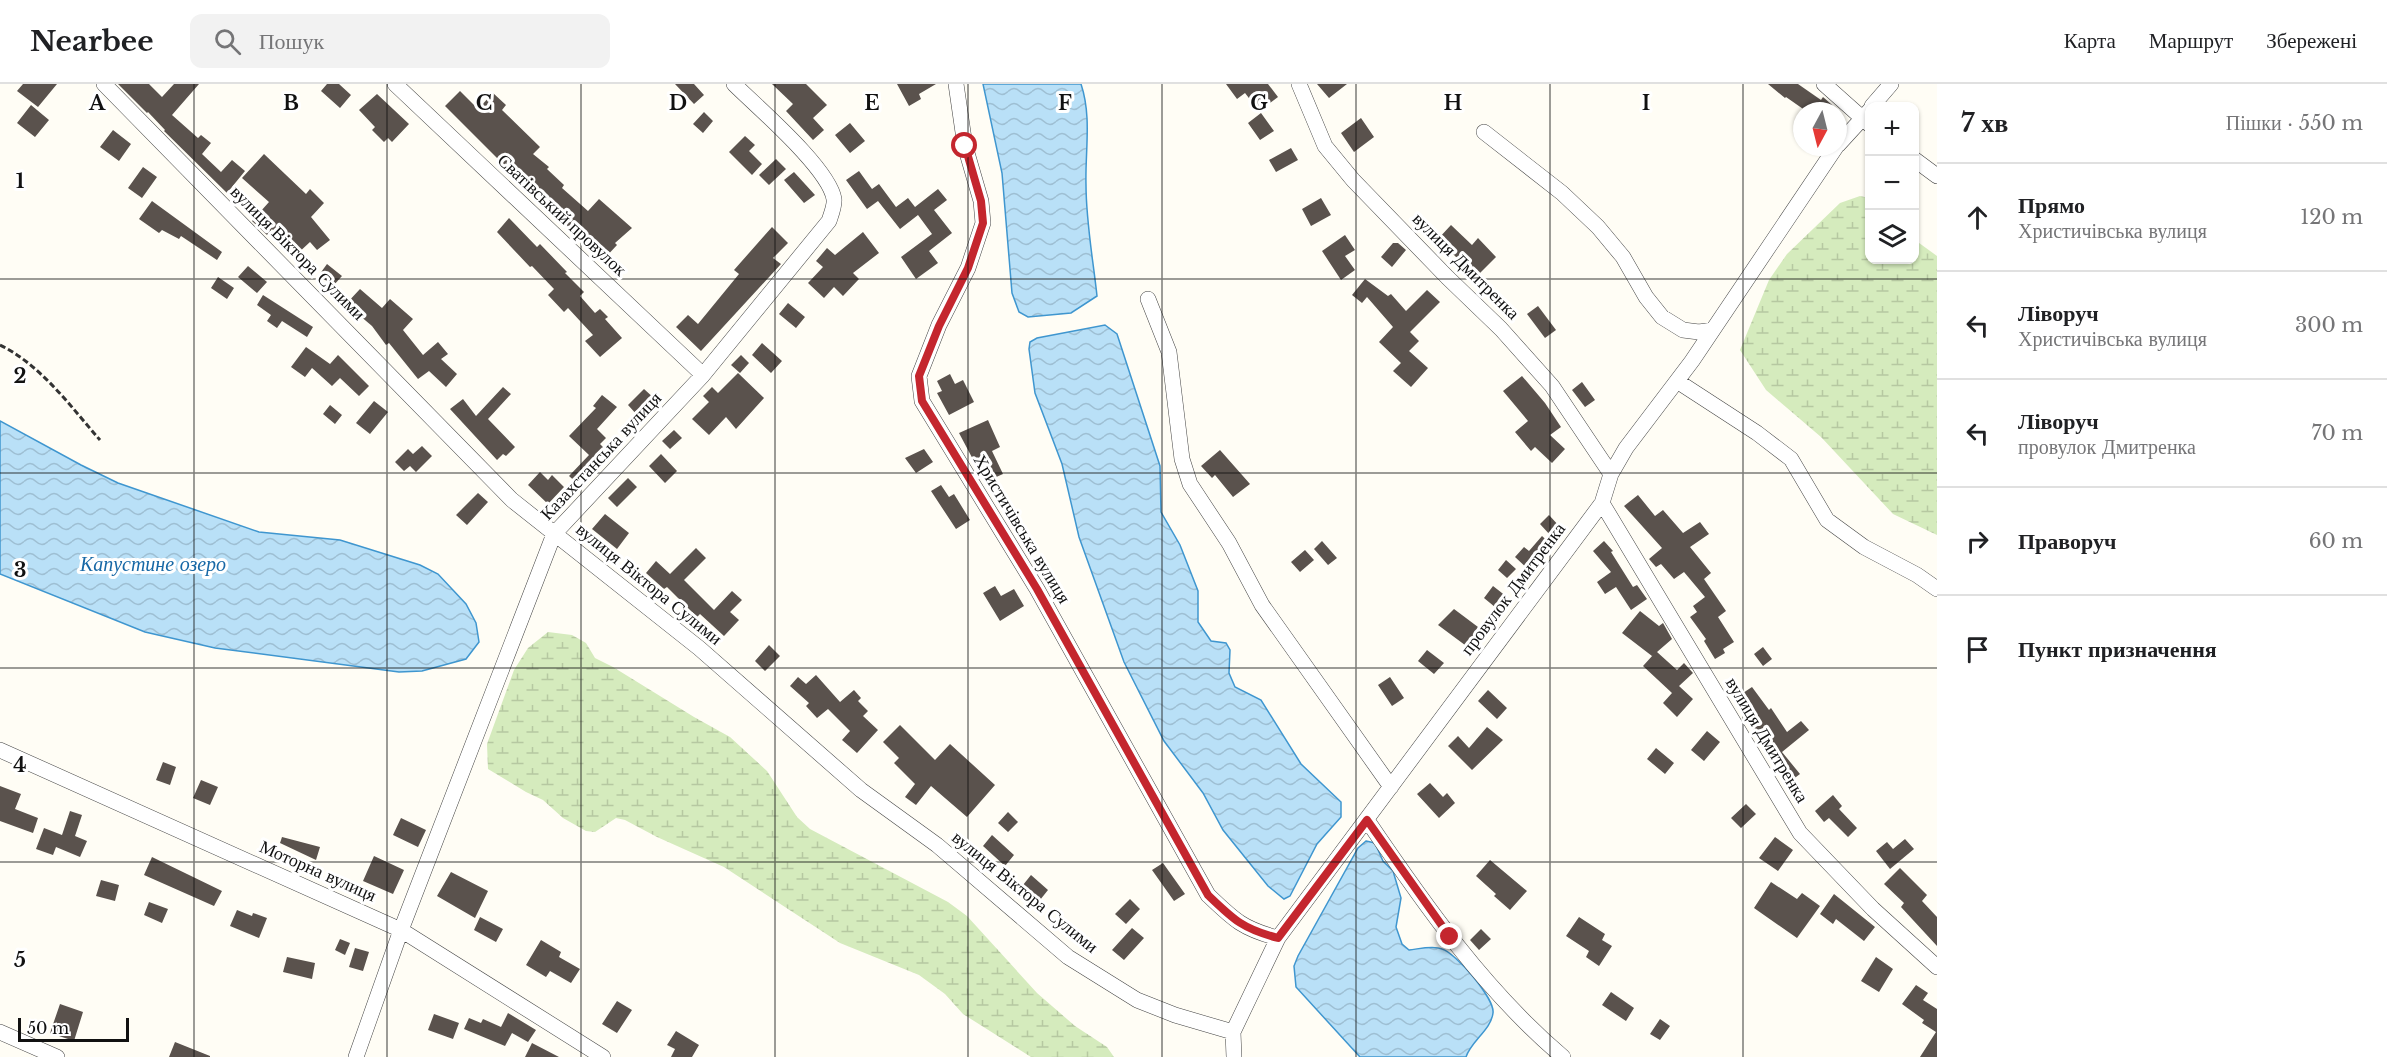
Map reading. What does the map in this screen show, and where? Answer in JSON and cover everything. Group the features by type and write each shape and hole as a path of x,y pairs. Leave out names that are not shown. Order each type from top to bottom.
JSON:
{"street":[{"name":"вулиця Віктора Сулими","path":"104,84 512,500 699,648 861,790 937,845 1068,957 1137,1000 1175,1015 1233,1032"},
{"name":"Сватівський провулок","path":"395,84 703,375"},
{"name":"Казахстанська вулиця","path":"356,1057 401,930 554,534 703,375 829,221 834,200 826,178 734,84"},
{"name":"Христичівська вулиця","path":"956,84 965,146 981,201 983,223 968,268 939,326 919,376 922,401 1037,589 1208,895 1239,924 1258,933 1278,938"},
{"name":"вулиця Дмитренка","path":"1299,84 1325,146 1361,188 1501,329 1552,386 1611,474"},
{"path":"1824,84 1865,113"},
{"name":"провулок Дмитренка","path":"1878,102 1891,84"},
{"name":"провулок Дмитренка","path":"1847,136 1865,118"},
{"path":"1484,132 1562,193 1599,227 1623,256 1646,297 1662,317 1683,330 1700,332 1713,330"},
{"name":"провулок Дмитренка","path":"1234,1057 1233,1032 1278,938 1602,502 1611,474 1626,448 1713,330 1830,156"},
{"path":"1919,163 1937,176"},
{"path":"1148,299 1169,352 1182,459 1190,484 1229,543 1262,605 1390,787"},
{"path":"1677,381 1757,433 1791,459 1827,520 1864,547 1917,575 1937,589"},
{"name":"вулиця Дмитренка","path":"1602,502 1800,832 1873,909 1937,967"},
{"name":"Моторна вулиця","path":"0,750 401,930 603,1057"},
{"path":"1367,820 1450,937 1544,1041 1563,1057"},
{"path":"0,1032 57,1057"}],"path":[{"path":"0,345 16,353 61,395 100,441"}],"green space":[{"path":"1860,196 1865,197 1865,264 1919,264 1919,243 1937,256 1937,535 1893,514 1821,437 1766,390 1740,350 1769,280 1787,254 1840,203"},
{"path":"548,632 572,635 586,643 595,658 730,737 767,771 797,817 810,829 948,902 967,916 1037,993 1075,1026 1107,1047 1114,1057 1031,1057 963,1014 945,994 919,975 840,943 724,867 625,820 616,818 595,832 586,831 563,818 543,800 488,769 487,744 514,670 528,648"}],"water":[{"path":"983,84 1081,84 1087,121 1087,213 1097,296 1071,313 1028,317 1019,312 1012,293 1002,173"},
{"path":"1105,325 1117,334 1160,466 1161,512 1180,545 1198,591 1198,622 1211,641 1226,643 1230,650 1229,673 1235,687 1261,700 1301,764 1341,802 1341,817 1317,844 1290,896 1284,899 1268,886 1223,830 1203,793 1164,741 1124,662 1079,537 1062,464 1035,393 1029,349 1030,342 1037,338"},
{"name":"Капустине озеро","path":"0,421 118,483 259,532 340,540 420,565 438,574 466,604 476,623 479,642 466,659 422,671 399,672 215,648 145,632 0,574"},
{"path":"1366,841 1375,843 1383,861 1393,871 1401,898 1396,927 1402,944 1409,950 1434,947 1448,952 1474,977 1492,1006 1493,1013 1489,1025 1466,1057 1360,1057 1296,987 1294,966 1298,956 1358,848"}],"building":[{"path":"23,84 57,84 38,107 17,91"},
{"path":"118,84 149,84 162,97 174,84 199,84 172,115 198,138 201,135 211,143 202,154 221,172 232,160 245,171 227,193 164,131 148,112"},
{"path":"327,84 339,84 351,95 340,108 321,91"},
{"path":"675,84 694,84 704,95 694,104"},
{"path":"772,84 806,84 827,105 813,118 824,130 813,140 786,111 793,104"},
{"path":"897,84 936,84 919,94 921,99 909,106"},
{"path":"1226,84 1268,84 1278,97 1259,111 1245,93 1237,99"},
{"path":"1317,84 1347,84 1329,98"},
{"path":"1768,84 1798,84 1821,100 1823,97 1829,102 1793,102"},
{"path":"460,91 478,109 493,93 506,105 502,110 540,147 533,154 549,167 547,169 564,185 562,188 588,211 599,199 632,228 615,243 617,245 604,259 507,173 509,170 445,106"},
{"path":"377,94 409,124 392,142 388,138 384,142 372,130 375,127 359,110"},
{"path":"31,105 49,120 35,137 17,123"},
{"path":"704,112 713,121 703,133 693,124"},
{"path":"1261,113 1274,131 1260,140 1248,123"},
{"path":"1361,118 1374,137 1354,152 1341,133"},
{"path":"850,123 865,141 850,153 835,135"},
{"path":"113,130 131,144 119,161 100,147"},
{"path":"745,136 755,145 749,151 762,164 752,175 729,152"},
{"path":"1291,148 1298,160 1276,172 1269,160"},
{"path":"264,154 306,194 310,189 324,203 311,217 330,240 317,250 310,242 296,255 272,229 267,235 252,221 269,202 242,178"},
{"path":"776,159 786,169 769,185 759,175"},
{"path":"143,167 157,177 142,198 128,188"},
{"path":"859,171 872,189 879,184 896,207 908,198 915,207 938,189 947,200 934,210 952,233 929,251 938,263 916,279 901,257 932,234 918,215 900,229 878,201 867,209 846,180"},
{"path":"794,172 815,195 804,203 784,180"},
{"path":"1321,198 1331,215 1311,226 1302,209"},
{"path":"152,201 222,252 217,260 181,236 179,239 162,230 159,233 139,219"},
{"path":"509,218 537,247 540,244 567,272 565,273 584,292 580,296 595,313 600,309 608,317 605,319 622,338 600,357 585,341 593,335 568,308 564,312 548,295 554,289 497,232"},
{"path":"1451,225 1472,245 1478,238 1496,257 1476,277 1438,239"},
{"path":"772,227 788,243 773,258 781,264 701,351 676,327 688,315 698,324 739,274 734,270"},
{"path":"863,232 879,253 853,273 859,279 843,296 834,287 824,298 808,283 823,267 816,261 827,248 835,255"},
{"path":"1345,235 1355,250 1345,256 1355,270 1341,280 1322,251"},
{"path":"1393,243 1398,243 1406,250 1392,267 1381,257"},
{"path":"327,264 342,276 333,286 319,275"},
{"path":"248,266 267,282 257,293 238,277"},
{"path":"218,277 234,288 227,299 211,288"},
{"path":"1365,279 1388,296 1391,294 1406,311 1427,290 1440,302 1410,332 1419,341 1409,351 1428,368 1411,387 1393,371 1401,363 1379,342 1393,327 1367,297 1362,303 1352,295"},
{"path":"360,289 382,308 390,299 413,319 403,330 423,355 438,342 448,354 441,359 457,374 446,387 429,371 418,379 389,343 386,345 372,326 346,304"},
{"path":"263,295 313,327 307,337 282,321 277,328 267,321 271,315 257,305"},
{"path":"788,303 805,317 796,328 779,314"},
{"path":"1538,306 1556,330 1545,338 1527,314"},
{"path":"762,343 782,361 771,373 752,355"},
{"path":"306,347 330,364 338,355 369,386 359,396 340,378 332,386 312,368 305,377 291,367"},
{"path":"741,355 749,363 740,373 731,365"},
{"path":"738,373 764,398 736,429 726,417 709,435 692,419 709,402 703,396 712,387 718,393"},
{"path":"950,374 955,384 963,380 974,402 949,415 937,393 942,391 937,381"},
{"path":"1522,376 1545,403 1561,427 1550,435 1565,449 1552,463 1535,447 1531,451 1515,432 1528,421 1503,391"},
{"path":"1582,382 1595,400 1585,407 1572,390"},
{"path":"503,387 511,394 488,419 515,447 506,456 503,454 497,460 450,409 463,399 476,416"},
{"path":"644,389 655,399 638,416 628,405"},
{"path":"602,395 617,407 597,429 606,438 600,444 610,454 579,485 569,476 589,455 569,436 596,408 593,406"},
{"path":"374,401 388,412 370,434 356,423"},
{"path":"330,405 342,415 335,424 323,414"},
{"path":"988,420 1000,447 992,451 1003,474 985,482 959,433"},
{"path":"674,430 682,438 670,449 662,441"},
{"path":"422,446 432,456 416,472 410,466 404,471 395,462 408,449 413,454"},
{"path":"924,449 933,462 916,473 905,458"},
{"path":"1220,450 1250,484 1233,497 1215,475 1212,478 1201,466"},
{"path":"661,454 677,471 665,483 649,466"},
{"path":"540,472 548,480 552,475 564,487 548,504 528,485"},
{"path":"628,478 637,487 617,507 608,498"},
{"path":"941,485 949,497 954,494 970,520 956,529 931,491"},
{"path":"478,493 488,502 467,525 456,515"},
{"path":"1638,495 1655,516 1663,510 1683,533 1700,522 1709,534 1690,547 1711,573 1704,579 1726,611 1718,617 1734,642 1723,649 1725,653 1715,659 1704,641 1706,639 1690,617 1697,612 1693,606 1705,597 1684,572 1674,579 1661,564 1656,567 1649,559 1662,548 1624,506"},
{"path":"605,514 629,533 617,549 592,529"},
{"path":"1549,515 1560,527 1551,536 1540,524"},
{"path":"1542,536 1554,547 1547,555 1544,553 1529,570 1515,557 1524,547 1529,551"},
{"path":"1322,541 1337,558 1328,565 1314,549"},
{"path":"1604,541 1613,551 1611,552 1633,587 1637,585 1647,599 1631,610 1616,587 1605,594 1597,582 1611,572 1593,551"},
{"path":"696,548 706,558 684,580 714,610 732,591 742,600 730,612 739,620 724,636 700,614 697,617 667,587 664,589 646,573 656,561 670,574"},
{"path":"1305,550 1314,560 1300,572 1291,562"},
{"path":"1506,560 1516,569 1507,578 1498,570"},
{"path":"995,586 1001,596 1014,589 1024,606 1000,621 983,593"},
{"path":"1493,586 1511,600 1501,612 1484,598"},
{"path":"1454,609 1486,633 1473,651 1438,625"},
{"path":"1640,611 1659,626 1663,623 1672,639 1657,652 1677,670 1684,663 1693,673 1679,686 1693,699 1677,717 1663,703 1672,693 1643,666 1653,655 1622,633"},
{"path":"769,645 780,656 765,671 755,661"},
{"path":"1763,647 1772,659 1763,666 1754,654"},
{"path":"1427,650 1444,663 1434,674 1418,661"},
{"path":"816,675 840,702 854,690 861,698 858,701 868,711 863,716 878,730 857,753 842,740 850,731 828,709 817,718 806,706 809,703 790,686 798,677 806,684"},
{"path":"1390,677 1404,698 1392,706 1378,685"},
{"path":"1752,687 1769,710 1771,708 1787,732 1801,721 1809,730 1782,752 1800,774 1788,783 1775,768 1778,766 1748,723 1756,718 1740,695"},
{"path":"1488,690 1507,708 1497,719 1478,701"},
{"path":"900,725 935,760 950,744 995,785 967,817 931,786 916,805 905,797 915,784 894,763 899,758 883,742"},
{"path":"1487,727 1503,740 1472,770 1448,746 1458,736 1469,748"},
{"path":"1707,731 1720,742 1704,761 1691,750"},
{"path":"1656,748 1674,763 1665,774 1647,759"},
{"path":"163,762 176,767 170,785 156,780"},
{"path":"201,780 218,787 210,805 193,798"},
{"path":"1430,783 1443,797 1447,793 1455,803 1439,818 1417,794"},
{"path":"0,786 21,794 15,809 38,818 33,833 0,821"},
{"path":"1833,795 1842,806 1839,809 1857,828 1848,837 1829,818 1824,822 1815,811"},
{"path":"1746,804 1756,814 1741,828 1731,818"},
{"path":"70,811 82,815 75,836 87,841 80,857 56,847 53,855 36,849 44,828 62,835"},
{"path":"1008,812 1018,822 1008,832 998,823"},
{"path":"401,818 426,830 418,847 393,835"},
{"path":"992,835 1014,855 1005,866 983,846"},
{"path":"282,837 320,847 316,860 280,843"},
{"path":"1775,837 1793,850 1778,871 1759,858"},
{"path":"1905,839 1914,849 1890,869 1876,851 1887,842 1893,849"},
{"path":"374,856 404,870 393,894 363,881"},
{"path":"152,857 222,891 214,906 144,875"},
{"path":"1490,860 1527,891 1510,910 1476,876"},
{"path":"1163,863 1185,894 1174,901 1152,870"},
{"path":"1900,868 1927,895 1922,901 1937,917 1937,946 1901,907 1904,903 1884,884"},
{"path":"451,872 488,891 475,918 437,896"},
{"path":"1031,875 1048,890 1040,900 1023,885"},
{"path":"101,880 119,885 115,901 96,896"},
{"path":"1771,882 1797,899 1802,893 1820,906 1797,938 1754,908"},
{"path":"1834,894 1875,927 1864,941 1836,919 1833,924 1820,914"},
{"path":"1130,899 1140,909 1126,924 1115,914"},
{"path":"149,902 168,909 162,923 144,915"},
{"path":"237,910 252,916 253,913 267,918 259,938 230,926"},
{"path":"480,917 503,929 496,942 474,930"},
{"path":"1579,917 1605,934 1602,940 1612,946 1599,966 1586,957 1589,951 1566,936"},
{"path":"1132,928 1144,938 1124,960 1112,950"},
{"path":"1481,929 1491,939 1479,950 1470,940"},
{"path":"340,939 350,943 345,955 335,950"},
{"path":"541,940 561,952 559,957 580,969 571,983 550,971 546,977 526,965"},
{"path":"355,948 369,952 363,971 349,967"},
{"path":"287,957 315,963 312,979 283,972"},
{"path":"1876,957 1893,969 1879,992 1861,981"},
{"path":"1916,985 1928,993 1923,1000 1937,1009 1937,1057 1920,1057 1936,1032 1922,1023 1924,1020 1902,1004"},
{"path":"1611,992 1634,1008 1626,1021 1602,1005"},
{"path":"617,1001 632,1010 617,1033 602,1024"},
{"path":"60,1004 83,1012 74,1041 50,1033"},
{"path":"508,1013 536,1030 528,1042 512,1033 505,1046 464,1029 469,1018 481,1023 483,1019 501,1027"},
{"path":"434,1014 459,1023 453,1039 428,1030"},
{"path":"1660,1019 1670,1026 1660,1040 1650,1034"},
{"path":"676,1031 699,1045 692,1057 671,1057 675,1049 667,1045"},
{"path":"175,1042 210,1056 210,1057 169,1057"},
{"path":"532,1043 559,1057 525,1057"}],"route":[{"path":"965,146 981,201 983,223 968,268 939,326 919,376 922,401 1037,589 1208,895 1239,924 1258,933 1278,938 1367,820 1450,937"}]}
